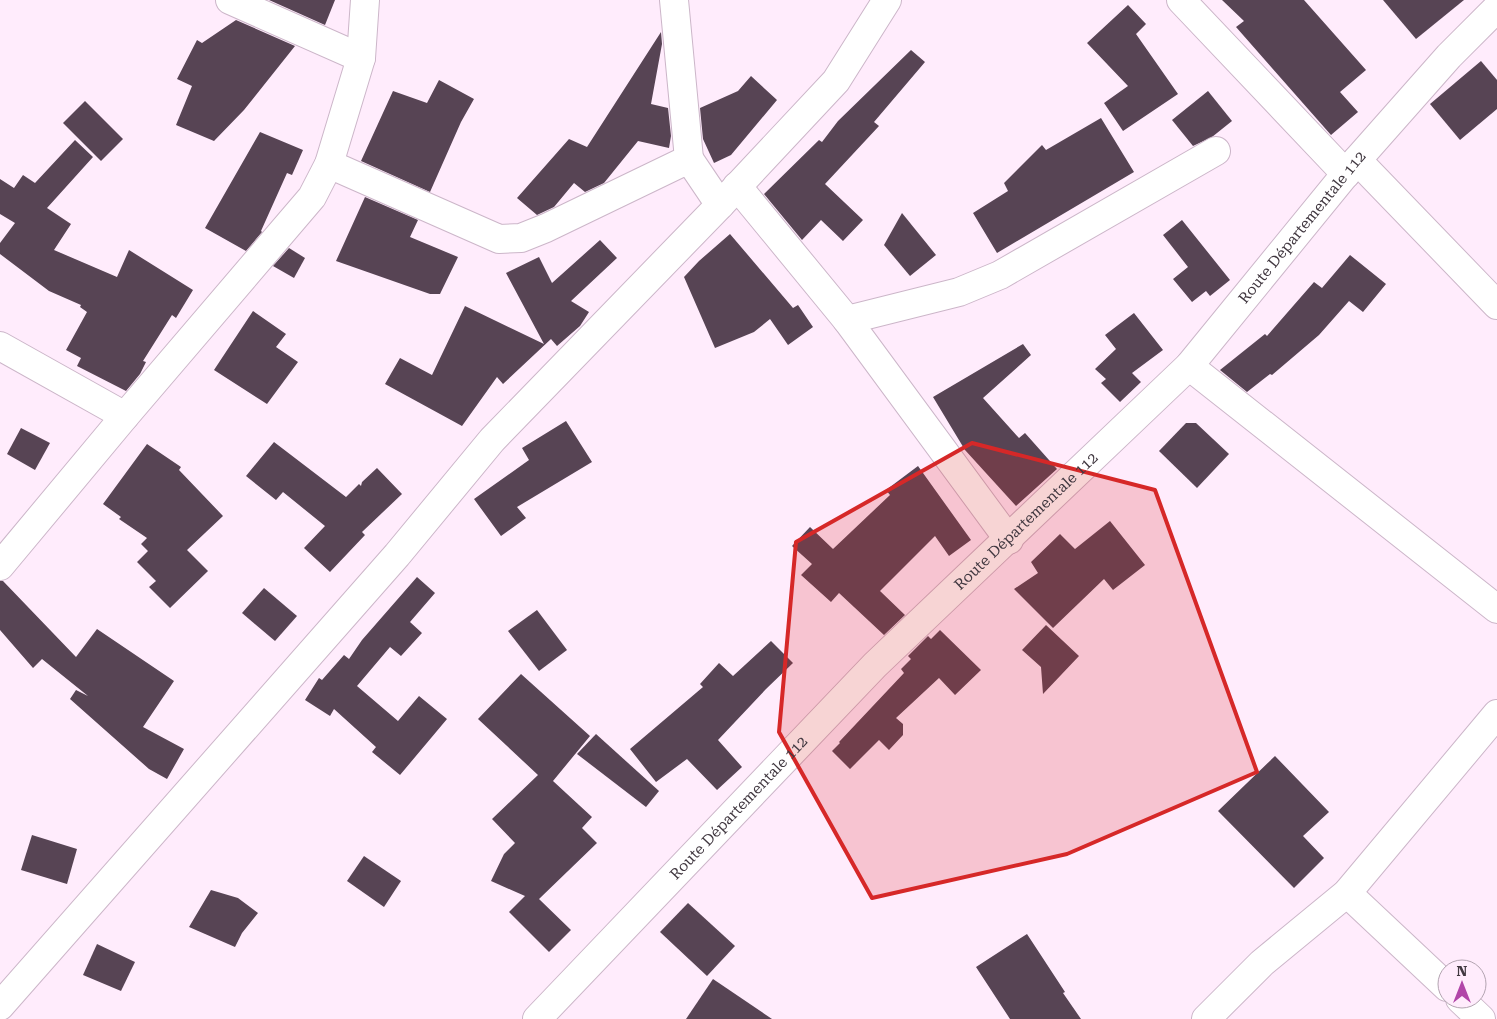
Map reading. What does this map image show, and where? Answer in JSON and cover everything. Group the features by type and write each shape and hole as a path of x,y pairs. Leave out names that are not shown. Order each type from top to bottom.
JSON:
{"street":[{"path":"230,0 361,58"},
{"path":"0,566 124,416 312,197 329,164 361,58 365,0"},
{"path":"674,0 689,159 729,195 847,320 1008,540"},
{"path":"0,1006 397,555 492,440 729,195 836,81 887,0"},
{"path":"1181,0 1497,305"},
{"name":"Route Départementale 112","path":"537,1019 875,665 1189,366 1352,167 1449,56 1497,8"},
{"path":"847,320 959,292 993,278 1216,151"},
{"path":"329,164 499,239 521,238 546,228 689,159"},
{"path":"0,346 124,416"},
{"path":"1189,366 1497,610"},
{"path":"1206,1019 1262,963 1347,893 1497,714"},
{"path":"1347,893 1437,978"},
{"path":"1471,1009 1482,1019"}],"highlighted area":[{"path":"972,443 1155,490 1257,772 1067,854 872,898 779,732 796,542"}],"building":[{"path":"269,0 335,0 325,25"},
{"path":"1222,0 1304,0 1366,70 1340,92 1358,112 1331,135 1236,27 1244,21"},
{"path":"1383,0 1464,0 1416,39"},
{"path":"1128,5 1146,24 1136,34 1178,94 1123,131 1104,103 1128,86 1087,43"},
{"path":"236,20 295,46 244,110 214,141 176,125 192,86 177,79 197,40 202,43"},
{"path":"661,32 662,44 651,104 668,108 671,136 669,148 638,141 604,183 585,192 574,183 554,207 537,215 517,198 569,139 587,147"},
{"path":"911,50 925,62 874,122 879,126 825,184 863,220 843,241 821,220 802,240 764,194 819,140 822,142 838,121"},
{"path":"1481,61 1497,80 1497,109 1460,140 1430,104"},
{"path":"751,76 777,100 731,155 714,163 703,139 700,108 738,91"},
{"path":"439,80 474,99 461,122 430,192 361,161 393,91 427,103"},
{"path":"1208,91 1232,121 1212,137 1193,146 1172,120"},
{"path":"85,101 123,139 101,161 63,123"},
{"path":"1101,118 1134,172 997,253 973,213 1008,191 1004,183 1042,145 1046,150"},
{"path":"260,132 303,150 292,175 287,173 262,232 246,251 205,228"},
{"path":"75,140 93,157 47,208 71,224 54,250 117,277 129,250 193,290 176,318 172,315 143,361 146,362 140,374 126,391 77,366 81,358 66,350 87,312 80,307 81,305 49,291 0,254 0,243 15,223 0,214 0,179 14,188 23,175 35,183"},
{"path":"365,197 418,220 410,237 458,257 440,294 430,294 336,261"},
{"path":"902,213 936,255 910,276 884,245"},
{"path":"1182,220 1230,280 1210,296 1206,291 1192,302 1173,279 1188,267 1163,235"},
{"path":"730,234 793,308 798,305 813,327 788,345 770,319 754,332 715,348 684,277"},
{"path":"600,240 617,258 571,301 589,312 580,326 557,346 551,339 503,384 497,377 462,426 385,384 400,358 432,375 465,306 544,344 506,273 539,257 552,283"},
{"path":"289,248 305,258 294,278 273,266"},
{"path":"1350,255 1386,284 1363,312 1349,301 1319,335 1272,375 1270,374 1247,392 1220,370 1265,334 1267,336 1314,282 1322,288"},
{"path":"253,311 286,334 276,347 298,362 267,404 214,370"},
{"path":"1134,313 1163,350 1132,373 1141,382 1120,402 1101,383 1106,379 1095,369 1116,349 1105,335"},
{"path":"1023,344 1031,355 983,398 1019,438 1025,433 1057,469 1016,506 965,450 933,397"},
{"path":"566,421 592,462 517,507 526,518 501,536 474,499 529,460 522,448"},
{"path":"1186,423 1196,423 1229,454 1197,488 1159,451"},
{"path":"21,428 50,443 35,470 7,454"},
{"path":"274,442 346,497 359,484 361,486 362,482 377,468 402,494 362,532 365,535 330,572 304,548 325,526 283,492 276,500 246,476"},
{"path":"147,444 181,467 179,470 223,516 187,550 208,571 170,608 149,587 156,581 137,562 148,551 141,544 147,538 119,519 121,517 103,504"},
{"path":"918,466 971,540 949,556 935,536 880,591 905,615 884,635 839,593 831,602 801,575 812,564 792,546 810,527 833,549 890,495 886,490"},
{"path":"1110,521 1145,565 1113,590 1104,579 1053,628 1014,589 1038,573 1031,562 1060,534 1075,549"},
{"path":"417,577 435,593 410,622 422,633 401,656 390,647 357,686 398,721 419,696 447,719 400,775 372,752 376,747 334,709 330,716 305,700 319,678 322,680 344,655 349,659 362,640"},
{"path":"0,581 3,581 76,657 97,629 174,681 143,727 184,749 167,779 149,769 70,699 76,690 88,696 42,659 33,668 0,630"},
{"path":"264,588 297,616 275,641 242,613"},
{"path":"537,610 567,650 539,671 508,631"},
{"path":"1046,625 1079,656 1043,694 1041,667 1022,650"},
{"path":"940,630 981,670 955,695 939,678 896,718 903,724 903,735 889,750 879,740 850,769 832,751 904,673 901,669 911,659 908,656 928,636 931,639"},
{"path":"771,641 793,663 718,740 742,767 717,790 687,759 656,782 630,749 703,687 700,684 719,663 733,676"},
{"path":"521,674 590,736 553,781 592,817 582,828 597,843 539,899 571,930 549,952 509,912 525,896 491,881 504,854 515,843 492,819 538,775 478,719"},
{"path":"596,734 659,791 646,807 577,754"},
{"path":"1275,756 1329,812 1303,836 1324,858 1294,888 1218,811"},
{"path":"32,835 77,849 67,884 21,870"},
{"path":"364,856 401,881 384,907 347,881"},
{"path":"211,890 238,898 258,913 242,933 235,947 189,927"},
{"path":"688,903 735,946 707,976 660,932"},
{"path":"1027,934 1081,1019 1010,1019 976,967"},
{"path":"97,944 135,962 121,991 83,975"},
{"path":"713,979 772,1019 686,1019"}]}
